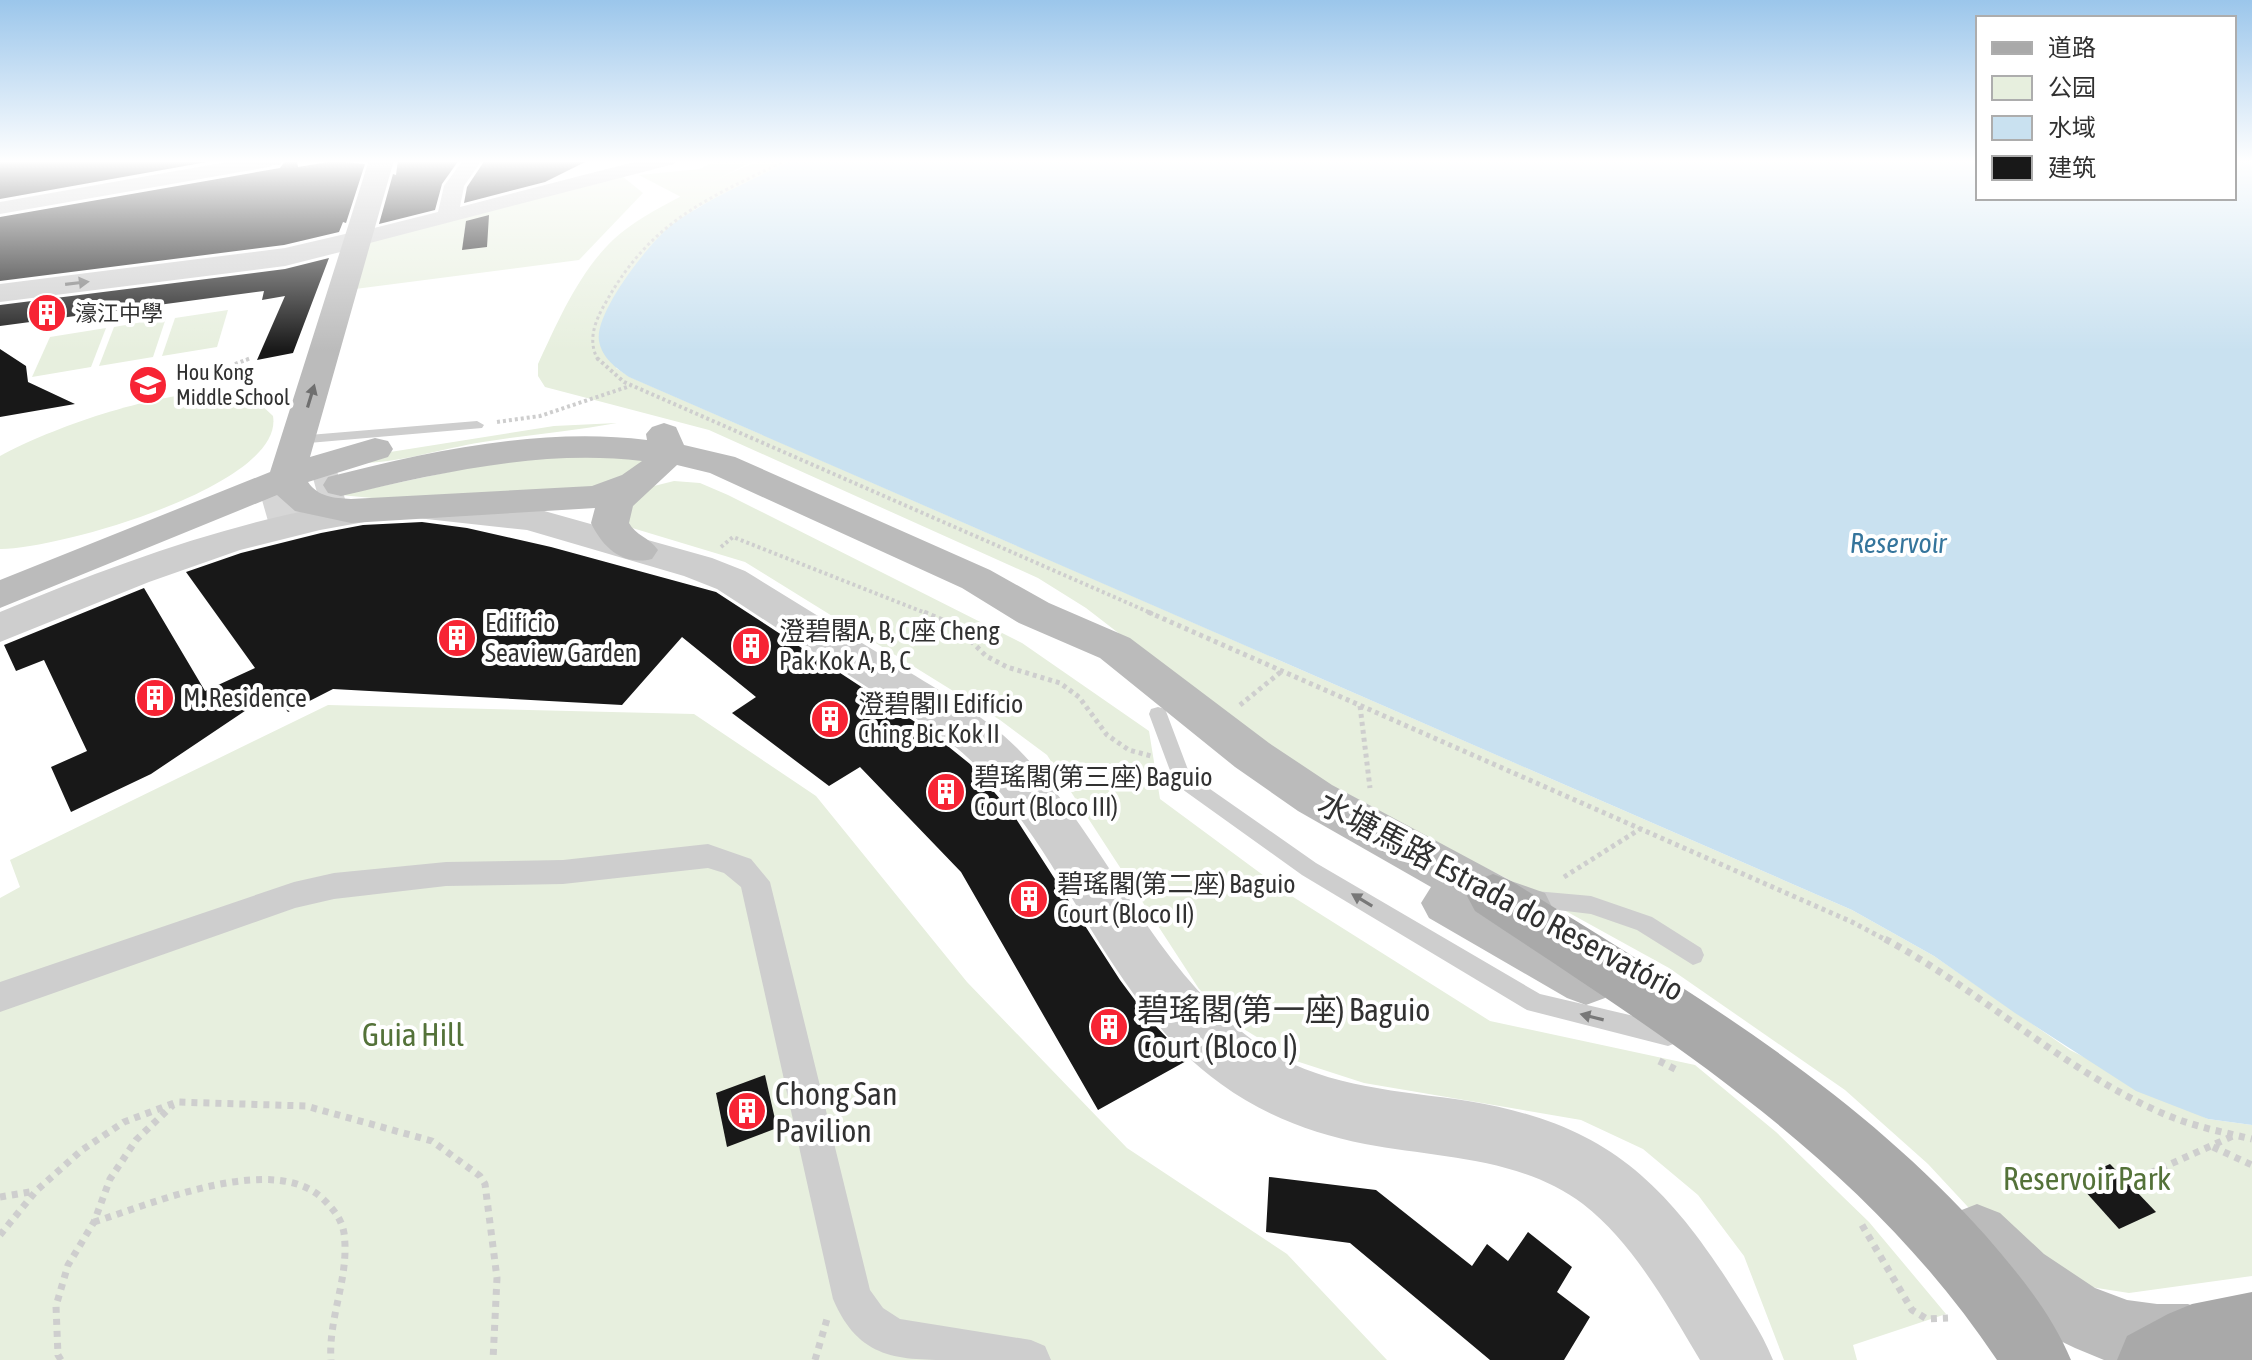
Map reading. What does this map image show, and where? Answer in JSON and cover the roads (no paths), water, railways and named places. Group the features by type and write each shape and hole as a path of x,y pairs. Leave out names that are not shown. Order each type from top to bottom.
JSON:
{"main road":[{"path":"363,223 289,474 295,495 314,506 335,510 370,501 523,501 592,497 638,482 678,475 709,479 926,580 1104,655"},
{"path":"624,536 615,503 662,462 668,446 660,429 633,402"},
{"path":"0,612 12,598 185,535 289,474 399,444 568,419 633,402 678,426 999,567 1053,599 1104,655"},
{"name":"水塘馬路 Estrada do Reservatório","path":"370,501 415,469 538,449 604,447 677,454 742,473 976,579 1214,725 1315,798 1656,974 1836,1099 1911,1164 1992,1252 2038,1292 2092,1322 2119,1332 2145,1338 2198,1341"},
{"name":"水塘馬路 Estrada do Reservatório","path":"1104,655 1158,714 1229,771 1321,834 1564,967 1666,1055 1770,1105 1875,1198 1937,1269 1977,1345"},
{"path":"1510,897 1610,971 1750,1064 1855,1145 1943,1232 2007,1313 2037,1360"}],"street":[{"path":"0,293 285,257 419,223"},
{"path":"0,628 147,566 214,543 370,501 519,517 624,536 731,580 944,715 980,742 1031,794 1175,1008 1204,1039 1240,1067 1281,1089 1326,1106 1511,1137 1573,1162 1631,1206 1656,1234 1739,1360"},
{"path":"0,997 294,895 334,886 446,874 563,872 708,856 728,860 745,868 755,882 853,1299 869,1322 893,1338 1031,1360"}],"lane":[{"path":"289,474 477,425"},
{"path":"1158,714 1182,779 1309,869 1535,1003 1666,1055"},
{"path":"1510,897 1591,905 1644,923 1693,955"}],"water":[{"name":"Reservoir","path":"2252,223 2252,1125 2208,1119 2136,1091 1934,956 1852,910 629,377 606,357 599,341 600,329 605,313 626,278 673,224"}],"tunnel":[{"path":"264,507 341,485"}],"place":[{"name":"濠江中學","path":"47,313"},
{"name":"Hou Kong Middle School","path":"148,385"},
{"name":"Edifício Seaview Garden","path":"457,638"},
{"name":"澄碧閣A, B, C座 Cheng Pak Kok A, B, C","path":"751,646"},
{"name":"M. Residence","path":"155,698"},
{"name":"澄碧閣II Edifício Ching Bic Kok II","path":"830,719"},
{"name":"碧瑤閣(第三座) Baguio Court (Bloco III)","path":"946,792"},
{"name":"碧瑤閣(第二座) Baguio Court (Bloco II)","path":"1029,899"},
{"name":"碧瑤閣(第一座) Baguio Court (Bloco I)","path":"1109,1027"},
{"name":"Chong San Pavilion","path":"747,1111"}],"park label":[{"name":"Guia Hill","path":"413,1034"},
{"name":"Reservoir Park","path":"2087,1178"}]}
